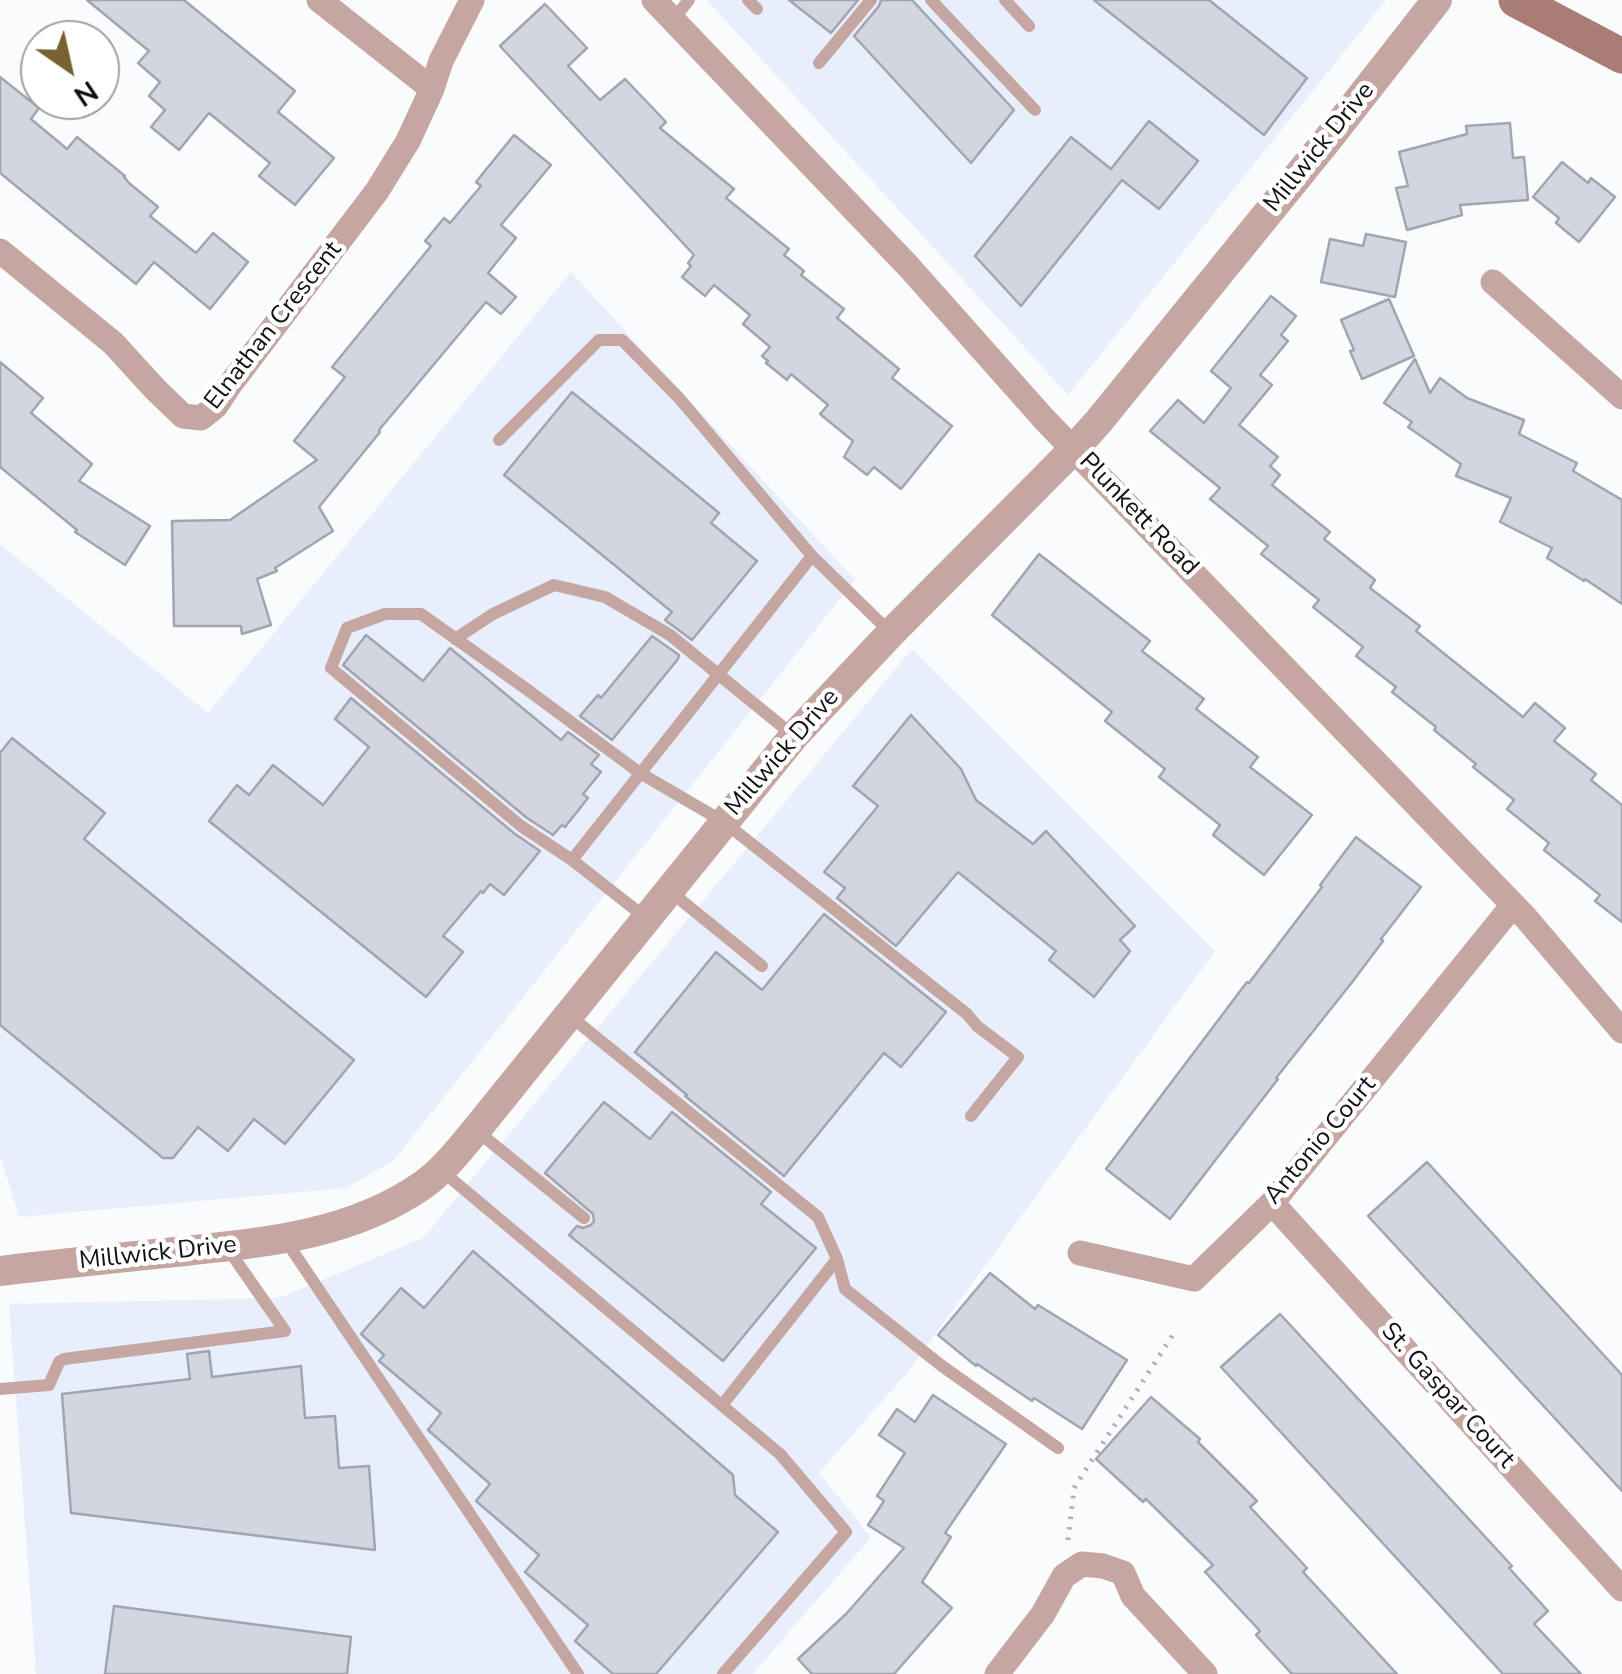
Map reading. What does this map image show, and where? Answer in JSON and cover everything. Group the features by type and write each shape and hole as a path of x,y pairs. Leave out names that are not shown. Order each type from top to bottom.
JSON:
{"main road":[{"path":"1516,0 1622,56"}],"street":[{"path":"319,0 432,89"},
{"name":"Elnathan Crescent","path":"0,251 113,342 183,416 201,418 216,406 378,191 408,141 441,61 472,0"},
{"name":"Plunkett Road","path":"654,0 681,10 1004,376 1513,905 1622,1031"},
{"name":"Millwick Drive","path":"0,1270 227,1247 318,1232 403,1198 428,1182 476,1130 794,736 1074,449 1437,0"},
{"path":"1493,282 1622,397"},
{"name":"Antonio Court","path":"1080,1253 1194,1278 1272,1202 1513,905"},
{"name":"St. Gaspar Court","path":"1272,1202 1622,1589"},
{"path":"997,1674 1044,1614 1064,1576 1082,1564 1123,1572 1134,1596 1205,1674"}],"lane":[{"path":"819,64 871,0"},
{"path":"930,0 1035,110"},
{"path":"1006,0 1029,26"},
{"path":"499,440 599,340 622,340 679,398 812,556 891,633"},
{"path":"572,860 812,556"},
{"path":"455,638 493,614 554,585 604,596 670,635 794,736"},
{"path":"646,919 572,860 521,826 331,668 348,628 384,614 421,614 640,773 724,822 1018,1057 972,1116"},
{"path":"669,890 762,966"},
{"path":"568,1015 818,1218 837,1258 845,1289 942,1366 1058,1448"},
{"path":"476,1130 584,1218"},
{"path":"440,1170 724,1404 780,1454 846,1532 724,1674"},
{"path":"284,1238 578,1674"},
{"path":"0,1388 48,1385 58,1362 64,1359 286,1331 227,1247"},
{"path":"724,1404 837,1258"}],"path":[{"path":"1064,1576 1074,1488 1174,1333"}],"shaded area":[{"path":"707,0 1386,0 1068,395"},
{"path":"571,272 855,580 393,1161 346,1188 19,1217 0,1155 0,544 208,713"},
{"path":"912,649 1215,951 906,1374 819,1473 871,1537 753,1674 36,1674 9,1304 279,1298 423,1238"}],"building":[{"path":"87,0 184,0 295,91 278,112 334,158 295,205 259,176 270,163 209,113 179,150 151,127 165,110 149,96 160,82 138,63 149,51 120,27 120,20 111,20"},
{"path":"789,0 858,0 831,33"},
{"path":"881,0 912,0 1014,110 971,163 854,36"},
{"path":"1094,0 1209,0 1307,78 1264,135"},
{"path":"545,4 587,48 568,66 600,100 625,79 666,122 660,128 734,189 726,198 789,249 784,255 804,271 801,275 844,309 837,318 899,369 892,378 952,426 901,489 874,467 867,475 844,457 853,441 820,414 828,405 791,374 787,380 766,363 762,356 770,347 743,324 750,315 714,285 705,296 682,277 694,255 500,46"},
{"path":"0,77 20,93 20,120 32,120 67,149 77,137 158,207 150,216 196,253 213,233 248,262 210,309 154,262 136,284 0,173"},
{"path":"1149,121 1198,161 1159,209 1122,180 1021,306 975,256 1071,137 1111,169"},
{"path":"1510,123 1513,158 1524,157 1528,200 1460,205 1462,215 1407,230 1396,188 1408,186 1399,152 1467,134 1466,126"},
{"path":"514,135 551,165 501,225 516,238 488,273 516,297 501,314 486,302 379,430 319,507 333,531 275,568 277,571 257,579 271,625 242,634 241,626 174,626 172,521 230,520 317,460 294,441 345,377 332,367 431,246 425,241 444,218 450,223 481,186 476,182"},
{"path":"1562,162 1588,183 1591,178 1615,197 1579,242 1556,223 1559,218 1533,197"},
{"path":"1366,234 1406,242 1395,297 1321,282 1330,239 1363,246"},
{"path":"1271,296 1296,316 1281,335 1288,341 1260,375 1272,385 1239,425 1278,457 1270,466 1280,475 1272,485 1330,532 1324,539 1375,580 1370,588 1420,626 1416,631 1523,717 1535,703 1565,728 1554,741 1596,774 1591,780 1622,805 1622,922 1595,901 1600,895 1544,850 1549,843 1507,809 1514,800 1392,692 1396,687 1356,656 1363,647 1313,607 1319,600 1261,554 1268,546 1210,499 1220,488 1150,431 1178,400 1204,423 1231,388 1211,371"},
{"path":"1389,299 1414,356 1362,379 1341,320"},
{"path":"1415,359 1430,393 1440,378 1467,398 1524,420 1519,434 1577,463 1573,471 1622,500 1622,604 1547,558 1552,548 1500,522 1511,498 1456,476 1461,464 1408,427 1412,422 1384,403"},
{"path":"0,362 43,398 31,413 92,464 79,481 150,526 125,565 75,532 0,467"},
{"path":"572,392 719,513 711,523 757,561 692,640 665,620 672,612 504,475"},
{"path":"1039,554 1150,641 1142,651 1204,699 1196,709 1258,757 1250,767 1312,815 1264,875 1213,835 1220,825 1159,777 1165,769 1105,721 1112,712 992,615"},
{"path":"366,635 423,681 450,648 561,740 568,732 599,755 591,764 601,772 583,794 588,798 565,827 562,825 553,835 527,818 343,665"},
{"path":"652,636 679,655 678,659 612,740 580,716 598,695 601,698"},
{"path":"351,698 540,851 504,895 490,884 443,936 463,952 426,997 209,821 237,785 249,795 273,765 323,805 369,747 335,719"},
{"path":"911,715 961,769 976,800 1033,844 1046,831 1135,926 1120,940 1130,951 1094,997 1049,960 1056,951 958,872 896,946 837,898 845,888 824,872 878,806 853,786"},
{"path":"12,738 105,813 84,839 354,1060 285,1144 254,1119 228,1151 198,1127 173,1158 163,1158 0,1025 0,753"},
{"path":"1356,837 1421,887 1170,1219 1106,1169"},
{"path":"824,914 946,1012 901,1067 884,1053 784,1176 635,1052 716,952 762,990"},
{"path":"604,1102 650,1139 672,1112 771,1192 761,1204 816,1248 723,1361 569,1235 577,1226 591,1225 593,1214 545,1173"},
{"path":"1427,1162 1622,1375 1622,1491 1368,1216"},
{"path":"473,1251 733,1475 735,1495 778,1532 656,1674 613,1674 575,1641 588,1625 525,1572 539,1555 476,1501 490,1484 428,1430 441,1413 379,1361 384,1355 361,1334 401,1288 424,1308"},
{"path":"990,1273 1035,1309 1038,1305 1127,1360 1082,1429 976,1366 938,1335"},
{"path":"1280,1314 1512,1566 1509,1568 1548,1611 1534,1624 1581,1674 1503,1674 1221,1367"},
{"path":"209,1351 212,1377 301,1366 305,1418 335,1416 339,1468 369,1466 375,1550 71,1513 62,1394 190,1379 187,1354"},
{"path":"933,1395 1006,1444 945,1533 951,1537 922,1582 952,1608 894,1674 812,1674 798,1659 846,1614 904,1548 868,1525 884,1501 877,1496 905,1453 879,1435 897,1409 915,1422"},
{"path":"1151,1397 1200,1439 1198,1442 1257,1501 1250,1507 1307,1568 1303,1572 1397,1674 1292,1674 1256,1635 1260,1631 1205,1572 1213,1565 1146,1499 1143,1502 1096,1459"},
{"path":"114,1606 351,1637 347,1674 105,1674"}]}
